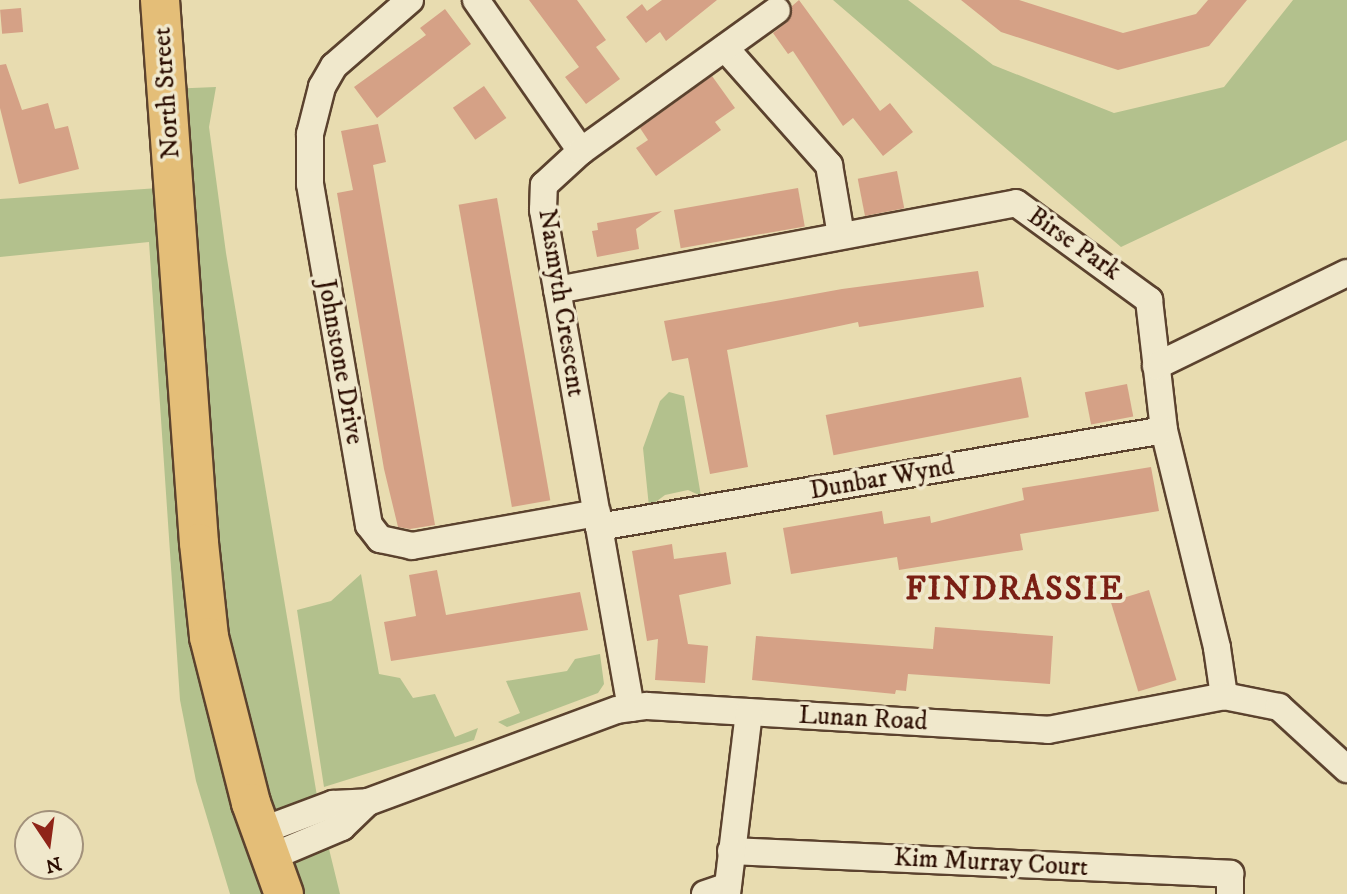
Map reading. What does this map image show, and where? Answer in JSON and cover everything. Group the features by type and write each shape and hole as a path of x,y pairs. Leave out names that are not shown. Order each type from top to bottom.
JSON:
{"main road":[{"name":"North Street","path":"160,0 209,637 225,713 284,894"}],"street":[{"name":"Johnstone Drive","path":"410,0 334,66 322,87 310,134 310,184 369,525 380,539 412,546 598,520"},
{"path":"476,0 581,151"},
{"name":"Nasmyth Crescent","path":"631,708 543,210 544,185 581,151 777,10"},
{"path":"725,48 829,165 841,235"},
{"name":"Birse Park","path":"557,290 1016,203 1149,300 1164,430 1217,648 1224,696"},
{"path":"1156,366 1347,273"},
{"name":"Dunbar Wynd","path":"598,520 1164,430"},
{"name":"Lunan Road","path":"266,844 333,804 368,802 631,708 749,712 1048,730 1224,696 1279,707 1347,769"},
{"path":"720,892 731,852 749,712"},
{"name":"Kim Murray Court","path":"731,852 1230,874 1230,894"}],"green space":[{"path":"833,0 908,0 993,65 1114,113 1224,87 1293,0 1347,0 1347,140 1121,247"},
{"path":"216,87 209,127 226,253 319,808 340,894 230,894 196,781 180,700 149,242 0,257 0,199 173,187 168,89"},
{"path":"669,392 684,396 701,496 688,490 665,495 649,507 643,448 660,401"},
{"path":"361,574 379,674 400,678 413,698 435,694 455,737 478,728 474,740 324,787 297,610 331,601"},
{"path":"600,654 604,684 598,693 507,727 498,722 520,713 506,681 567,671 575,659"}],"building":[{"path":"529,0 577,0 606,40 596,47 620,79 586,104 565,77 579,67"},
{"path":"662,0 717,0 666,41 660,32 646,43 626,17 642,4 647,11"},
{"path":"799,0 880,111 890,103 913,132 883,156 853,118 843,126 793,51 788,54 773,33 787,22 792,6"},
{"path":"961,0 1019,0 1123,33 1196,14 1208,0 1247,0 1209,46 1118,70 1001,32"},
{"path":"21,8 23,32 2,34 0,10"},
{"path":"445,9 471,44 377,118 354,87 426,35 420,28"},
{"path":"6,64 22,110 48,103 55,129 68,126 79,169 19,184 0,108 0,65"},
{"path":"712,76 735,108 715,122 721,130 656,176 636,148 648,140 640,128"},
{"path":"484,86 506,118 475,140 453,108"},
{"path":"378,124 386,162 373,165 435,525 410,529 398,527 384,469 337,193 353,190 341,131"},
{"path":"897,171 904,208 865,216 858,179"},
{"path":"798,188 805,226 681,248 674,210"},
{"path":"497,198 550,500 512,507 459,205"},
{"path":"662,211 636,229 639,249 597,257 592,231 598,230 597,223"},
{"path":"978,271 984,307 859,327 858,322 727,350 748,467 710,474 688,358 672,361 664,321 842,289"},
{"path":"1021,377 1029,417 833,455 826,415"},
{"path":"1127,384 1133,416 1091,425 1085,392"},
{"path":"1151,467 1159,511 1020,534 1023,550 899,570 897,557 791,574 783,528 882,511 884,524 930,516 931,523 1024,500 1022,488"},
{"path":"672,544 674,559 726,552 731,584 679,595 688,644 708,646 705,683 655,680 658,639 647,641 632,551"},
{"path":"437,570 446,615 580,592 588,630 391,661 384,622 416,616 409,575"},
{"path":"1149,590 1176,680 1138,692 1111,602"},
{"path":"935,627 1053,636 1050,684 908,674 906,691 896,690 895,694 752,680 756,636 933,649"}],"district":[{"name":"FINDRASSIE","path":"1015,590"}]}
